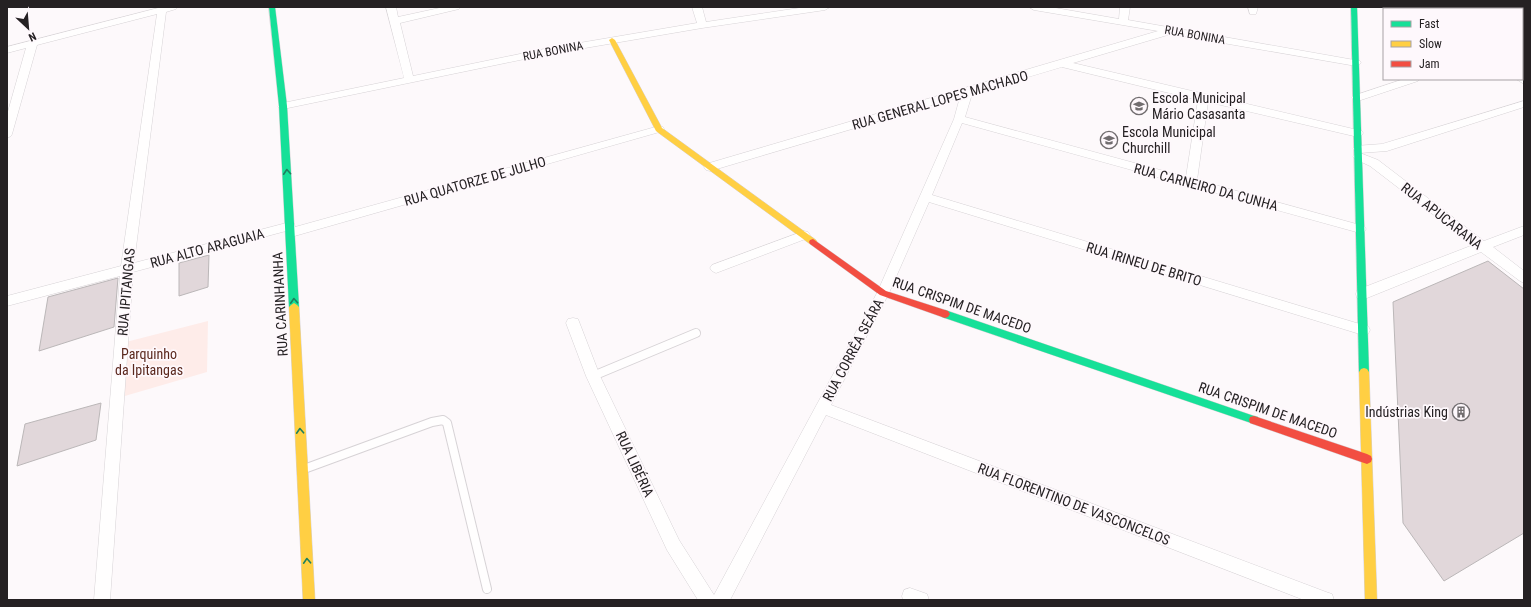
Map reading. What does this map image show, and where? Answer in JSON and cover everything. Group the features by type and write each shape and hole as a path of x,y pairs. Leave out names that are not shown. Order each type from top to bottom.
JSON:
{"street":[{"name":"RUA CARINHANHA","path":"272,7 283,106 309,600"},
{"path":"390,7 409,79"},
{"path":"394,21 456,7"},
{"path":"697,7 702,25"},
{"name":"RUA BONINA","path":"283,106 409,79 612,40 825,7"},
{"name":"RUA BONINA","path":"1035,7 1356,63"},
{"path":"1124,22 1125,7"},
{"path":"1354,7 1371,600"},
{"path":"7,50 168,8"},
{"name":"RUA IPITANGAS","path":"102,600 127,269 168,8"},
{"name":"RUA GENERAL LOPES MACHADO","path":"710,167 1063,64 1170,31"},
{"name":"RUA CRISPIM DE MACEDO","path":"612,40 659,129 884,293 1367,459"},
{"path":"7,134 32,44"},
{"path":"1063,64 1203,98 1358,133"},
{"path":"1357,98 1411,80"},
{"name":"RUA CORRÊA SEÁRA","path":"721,600 884,293 959,120 967,92"},
{"path":"1191,183 1203,98"},
{"path":"1359,152 1383,148 1524,104"},
{"name":"RUA CARNEIRO DA CUNHA","path":"959,120 1360,229"},
{"name":"RUA QUATORZE DE JULHO","path":"290,230 659,129"},
{"name":"RUA APUCARANA","path":"1359,152 1524,278"},
{"name":"RUA IRINEU DE BRITO","path":"925,197 1363,330"},
{"name":"RUA ALTO ARAGUAIA","path":"7,301 127,269 290,230"},
{"path":"1362,294 1524,230"},
{"path":"716,268 804,235"},
{"name":"RUA LIBÉRIA","path":"573,323 593,376 673,545 708,600"},
{"name":"RUA FLORENTINO DE VASCONCELOS","path":"822,408 1326,600"}],"lane":[{"path":"593,376 696,333"},
{"path":"302,470 432,422 443,420 447,423 487,589"}],"green space":[{"name":"Parquinho da Ipitangas","path":"208,321 207,372 118,398 122,343"}],"building":[{"path":"209,255 208,287 179,296 179,263"},
{"name":"Indústrias King","path":"1488,261 1524,289 1524,533 1444,581 1403,523 1393,302"},
{"path":"118,278 114,327 39,351 48,297"},
{"path":"101,403 96,440 17,466 25,424"}],"traffic: fast":[{"path":"272,7 283,106 294,307"},
{"path":"1354,7 1364,372"},
{"path":"945,314 1254,420"}],"traffic: slow":[{"path":"612,40 659,129 813,242"},
{"path":"294,307 309,600"},
{"path":"1364,372 1371,600"}],"traffic: jam":[{"path":"813,242 883,293 945,314"},
{"path":"1254,420 1367,459"}],"place":[{"name":"Escola Municipal Mário Casasanta","path":"1139,106"},
{"name":"Escola Municipal Churchill","path":"1109,140"},
{"name":"Indústrias King","path":"1461,412"}]}
